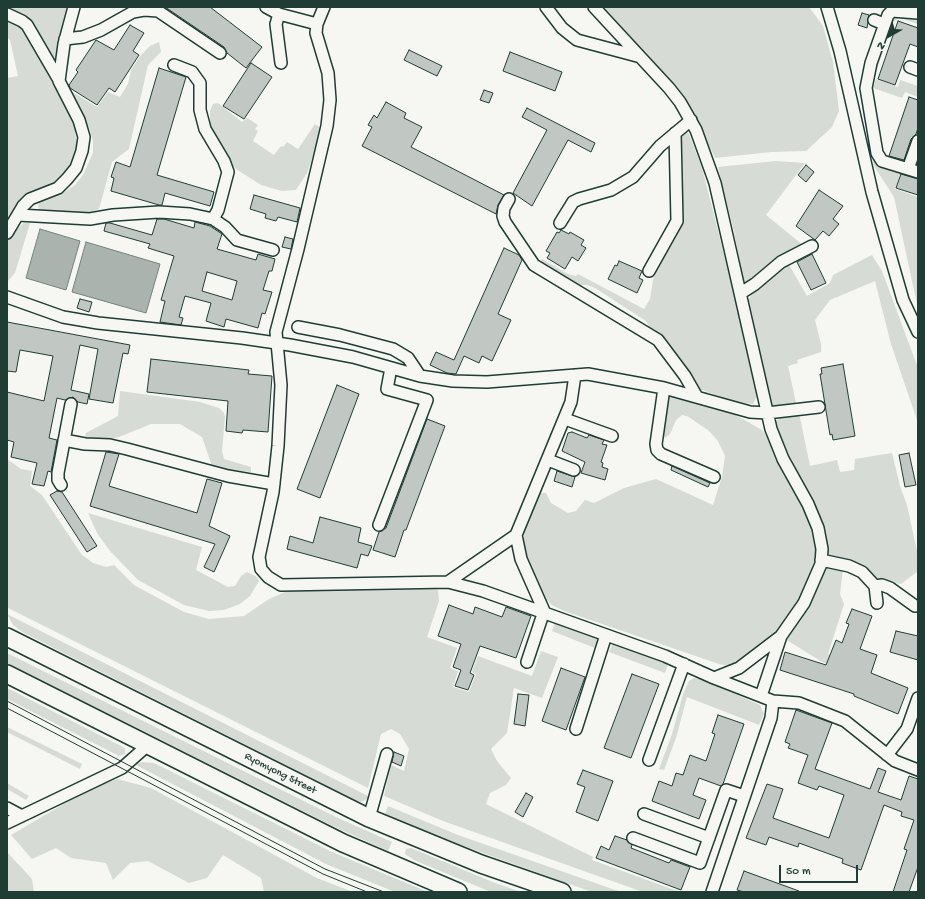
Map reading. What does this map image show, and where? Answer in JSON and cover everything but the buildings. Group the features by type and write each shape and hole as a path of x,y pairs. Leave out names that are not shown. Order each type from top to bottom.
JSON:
{"highway":[{"name":"Ryomyong Street","path":"7,637 369,818 481,864 562,892"},
{"path":"7,674 343,843 458,892"}],"street":[{"path":"59,81 59,67 65,38 74,7"},
{"path":"266,7 279,14 317,24"},
{"path":"324,7 317,24 318,43 328,73 330,100 327,126 298,249 276,332 281,385 278,446 274,484 259,557 261,569 268,577 281,585 448,582 544,611 684,664 714,678 762,696 773,700 799,703 845,721 895,761 918,770"},
{"path":"546,7 562,28 577,40 638,56"},
{"path":"594,7 669,88 691,120 715,183 741,293 770,429 783,459 808,504 818,528 822,549 821,560 804,603 781,636 762,696"},
{"path":"827,7 832,17 861,150 874,200 904,300 918,332"},
{"path":"918,13 892,9 888,15 879,22 866,88 877,153 882,161 913,171 918,141"},
{"path":"65,38 83,37 101,30 133,12 144,10 158,11 220,53"},
{"path":"7,14 27,25 80,120 84,137 82,151 76,168 58,188 30,199 7,233"},
{"path":"279,14 276,24 281,63"},
{"path":"174,65 192,72 200,82 200,110 205,129 228,172 220,203 213,219"},
{"path":"560,223 573,202 579,198 611,190 633,177 650,156 691,120"},
{"path":"649,271 677,221 675,133"},
{"path":"509,199 504,208 503,216 505,222 534,265 658,340 685,376 697,397"},
{"path":"18,215 90,219 113,215 159,212 190,214 213,219 225,227 237,240 273,250"},
{"path":"741,293 755,284 781,262 812,246"},
{"path":"7,297 63,317 98,324 242,338 276,343 353,357 420,376 453,381 487,382 588,374 664,388 750,412 767,413 820,407"},
{"path":"298,327 340,335 393,349 408,358 420,376"},
{"path":"379,525 427,400 387,389 391,368"},
{"path":"448,582 502,546 516,534 565,418 573,396 575,375"},
{"path":"664,388 656,444 657,450 661,454 714,477"},
{"path":"61,485 58,480 58,473 71,404"},
{"path":"565,418 612,436"},
{"path":"64,440 85,444 110,445 228,476 274,484"},
{"path":"548,460 574,470"},
{"path":"516,534 521,559 544,611 527,662"},
{"path":"821,560 849,566 862,572 875,586 877,603"},
{"path":"875,586 882,585 890,588 915,606"},
{"path":"576,729 606,635"},
{"path":"714,678 739,668 781,636"},
{"path":"649,760 684,664"},
{"path":"887,755 907,729 918,698"},
{"path":"712,892 771,718 773,700"},
{"path":"7,823 122,768 148,745"},
{"path":"369,818 387,754"},
{"path":"633,838 700,863 726,790 744,796"},
{"path":"7,808 22,816"},
{"path":"644,814 709,838"}],"shaded area":[{"path":"7,7 69,7 54,64 7,10"},
{"path":"602,7 809,7 823,26 833,62 839,111 832,127 806,151 771,152 715,158 696,118 679,90"},
{"path":"899,14 918,20 918,24 899,18 893,22 871,87 876,58 891,18"},
{"path":"7,19 19,23 25,30 51,73 74,121 77,148 71,163 63,175 54,183 33,191 23,198 7,223 7,78 18,76 10,40 7,37"},
{"path":"159,42 161,52 148,65 129,149 112,162 99,209 89,213 43,213 39,210 38,206 40,200 66,191 75,185 83,175 93,153 93,141 90,130 83,115 67,91 68,89 97,107 108,92 120,97 128,84 131,70 141,55 150,46"},
{"path":"876,79 898,87 900,80 918,86 918,97 905,92 902,98 873,88"},
{"path":"218,103 242,122 247,118 258,125 255,129 258,131 253,141 274,155 281,146 283,147 287,142 298,149 315,124 321,128 321,133 307,173 296,190 282,191 261,185 236,169 223,154 213,137 210,123 210,111 213,104"},
{"path":"685,130 689,134 702,168 728,270 757,396 753,404 740,403 696,388 653,333 646,321 595,288 587,285 571,285 539,265 542,259 568,274 576,276 578,274 644,309 650,299 654,274 679,230 681,219 680,139 681,134"},
{"path":"871,153 880,165 901,172 895,189 918,197 918,309 894,197 874,166"},
{"path":"776,161 805,163 766,215 804,246 746,285 744,283 734,232 718,167"},
{"path":"24,223 30,223 15,273 7,282 7,242 15,230"},
{"path":"40,229 80,241 66,290 26,278"},
{"path":"86,242 160,264 146,313 72,292"},
{"path":"872,255 882,271 918,368 918,423 891,344 875,281 830,300 815,320 821,344 821,352 797,360 798,363 788,366 796,403 772,407 747,302 752,294 774,272 788,263 807,296 830,283 833,275"},
{"path":"120,391 200,402 219,408 224,413 225,417 222,451 224,459 251,467 251,472 220,469 212,466 202,437 180,424 151,424 119,437 94,442 85,440 86,433 118,416"},
{"path":"674,396 734,414 762,430 768,437 778,462 803,506 813,530 816,547 815,561 810,578 800,601 775,634 761,647 736,664 729,666 719,664 564,611 552,605 540,593 524,557 524,530 540,493 546,493 551,503 568,513 576,511 585,500 594,503 624,488 656,479 713,505 722,477 725,456 718,441 708,430 687,416 682,415 676,420 670,434 665,438 661,433 667,397"},
{"path":"799,413 810,466 837,460 840,472 854,470 855,459 892,453 900,486 907,505 918,556 918,571 901,584 879,580 826,556 823,528 813,501 799,476 775,425 775,422 780,418"},
{"path":"7,459 21,469 32,471 30,486 42,495 82,555 93,563 106,567 114,565 134,585 184,612 209,619 244,616 269,599 292,589 433,588 438,590 439,601 427,637 457,648 450,668 458,671 453,687 469,692 476,674 472,672 478,656 532,676 541,651 558,657 542,698 514,688 507,733 491,749 497,761 511,778 506,785 490,793 486,804 593,857 592,860 680,892 643,892 443,821 384,796 391,765 404,771 409,749 400,734 391,729 381,734 368,788 10,609 7,607"},
{"path":"88,513 202,547 196,570 228,587 235,586 241,576 247,572 257,577 259,581 250,596 240,604 224,610 209,611 184,605 138,580 110,551 97,533"},
{"path":"830,565 843,569 840,594 844,604 828,654 857,664 854,672 822,662 787,640 825,568"},
{"path":"7,614 370,797 362,802 357,801 24,633 13,625"},
{"path":"555,622 599,639 595,648 552,631"},
{"path":"613,643 668,664 665,673 609,652"},
{"path":"7,653 338,818 392,842 388,851 335,827 7,663"},
{"path":"694,678 702,679 760,705 764,714 759,725 687,697 676,738 664,770 659,769 672,734 683,694 689,681"},
{"path":"7,688 123,747 125,749 125,754 119,756 7,699"},
{"path":"7,727 82,764 80,769 7,732"},
{"path":"142,762 154,763 332,852 428,892 395,892 326,864 134,764"},
{"path":"117,779 151,788 317,878 353,892 264,892 261,878 223,855 207,878 189,883 148,861 130,863 113,880 106,863 71,858 56,848 32,859 11,835 89,789"},
{"path":"7,783 29,796 26,800 7,789"},
{"path":"388,806 458,835 621,892 592,892 455,843 385,814"},
{"path":"411,848 495,883 521,892 491,892 416,861 405,854 406,849"},
{"path":"7,852 32,879 34,892 7,892"}],"tram line":[{"path":"7,701 325,869 384,892"},
{"path":"7,708 323,874 367,892"}]}
